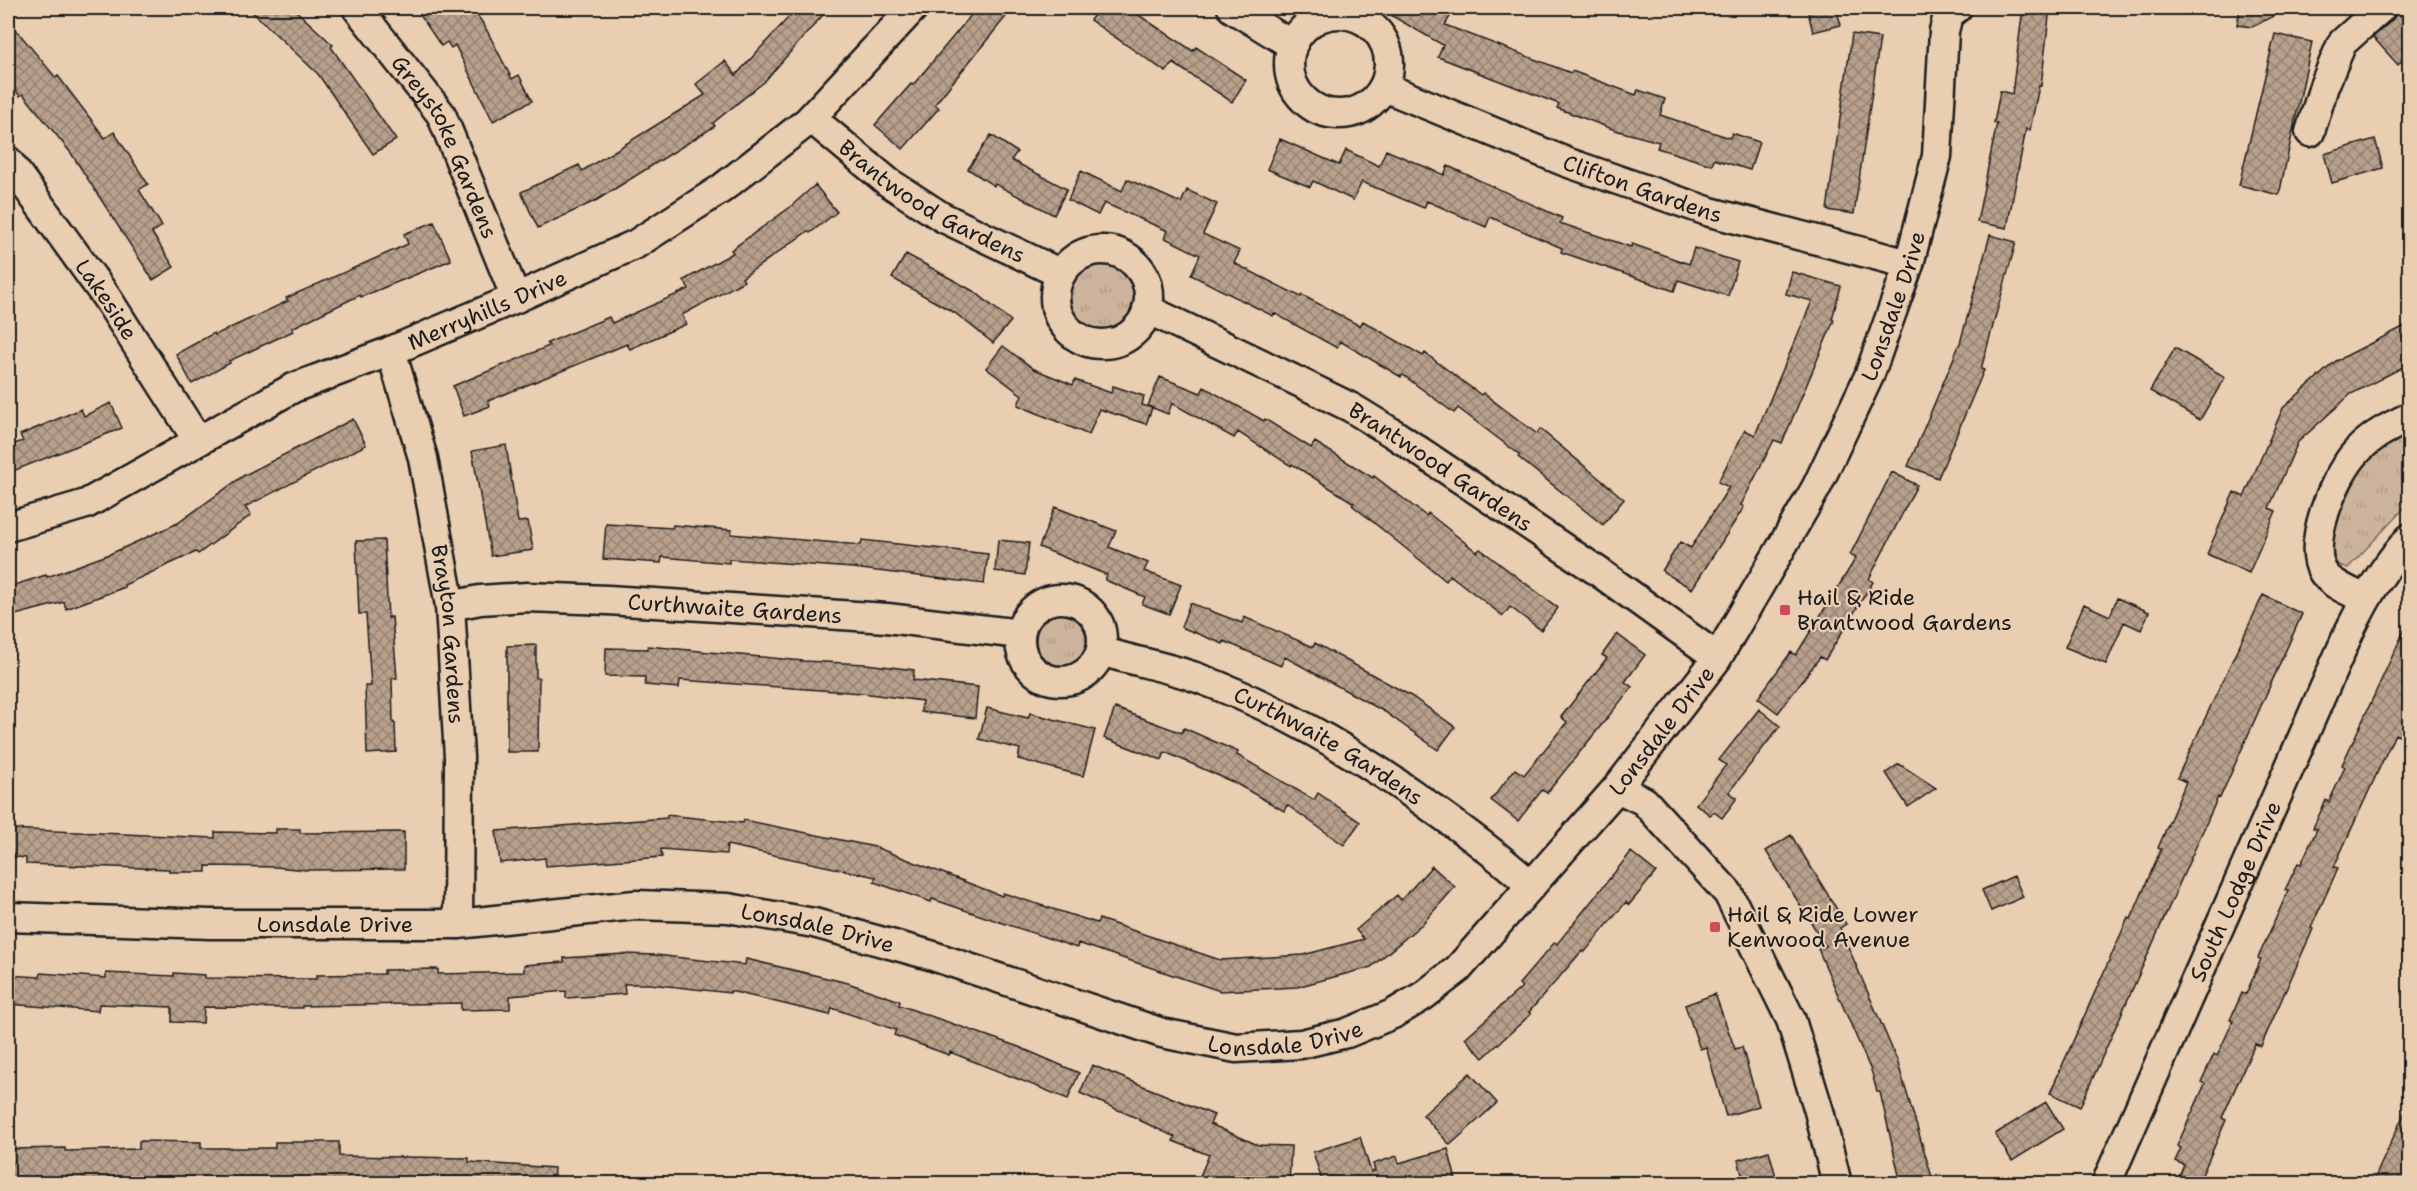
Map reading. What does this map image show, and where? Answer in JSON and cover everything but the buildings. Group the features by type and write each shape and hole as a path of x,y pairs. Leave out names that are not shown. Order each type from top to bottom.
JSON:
{"street":[{"name":"Greystoke Gardens","path":"357,8 441,114 516,298"},
{"name":"Merryhills Drive","path":"8,527 86,504 293,388 391,351 636,244 722,189 811,118 913,8"},
{"path":"1232,8 1292,45"},
{"path":"2310,132 2324,86 2342,43 2381,8"},
{"name":"Lonsdale Drive","path":"8,917 210,924 458,924 635,905 728,908 826,926 930,955 1162,1032 1236,1048 1300,1044 1347,1033 1393,1014 1424,996 1458,969 1617,788 1717,657 1816,488 1869,376 1909,264 1937,156 1944,31 1948,10"},
{"path":"1344,13 1360,17 1374,27 1387,47 1389,72 1384,87 1374,101 1359,110 1343,114 1318,110 1298,94 1291,79 1288,62 1292,45 1300,31 1313,20 1328,14 1344,13"},
{"name":"Clifton Gardens","path":"1384,87 1566,162 1710,212 1909,264"},
{"name":"Brantwood Gardens","path":"811,118 888,182 942,217 1061,274"},
{"name":"Lakeside","path":"10,167 107,298 198,441"},
{"path":"1097,250 1112,251 1126,257 1138,267 1145,279 1149,294 1147,309 1141,324 1130,335 1115,342 1100,345 1084,341 1071,333 1060,320 1055,305 1055,289 1061,274 1070,262 1097,250"},
{"name":"Brantwood Gardens","path":"1147,309 1310,387 1394,434 1599,572 1717,657"},
{"name":"Brayton Gardens","path":"391,351 423,458 450,606 459,757 458,924"},
{"path":"2365,599 2333,582 2323,572 2318,557 2320,530 2330,493 2352,456 2372,437 2409,417"},
{"name":"South Lodge Drive","path":"2106,1184 2365,599 2389,561 2409,538"},
{"name":"Curthwaite Gardens","path":"450,606 480,600 527,597 608,600 887,618 1020,634"},
{"path":"1051,600 1070,600 1087,607 1095,616 1101,627 1101,651 1096,663 1088,672 1065,682 1053,681 1041,677 1031,669 1020,647 1020,634 1027,617 1040,604 1051,600"},
{"name":"Curthwaite Gardens","path":"1101,651 1196,678 1310,728 1382,771 1471,836 1531,886"},
{"path":"1617,788 1644,801 1728,893 1791,1020 1819,1111 1837,1184"}],"green space":[{"path":"1102,265 1114,267 1125,274 1132,285 1134,297 1132,309 1125,320 1114,327 1102,329 1090,327 1079,320 1072,309 1070,297 1072,285 1079,274 1090,267"},
{"path":"2409,422 2409,503 2348,568 2339,565 2332,558 2329,535 2353,467"},
{"path":"1063,612 1073,614 1082,620 1088,629 1090,639 1088,649 1082,658 1073,664 1063,666 1053,664 1044,658 1038,649 1036,639 1038,629 1044,620 1053,614"}],"place":[{"name":"Hail & Ride Brantwood Gardens","path":"1785,610"},
{"name":"Hail & Ride Lower Kenwood Avenue","path":"1715,927"}]}
